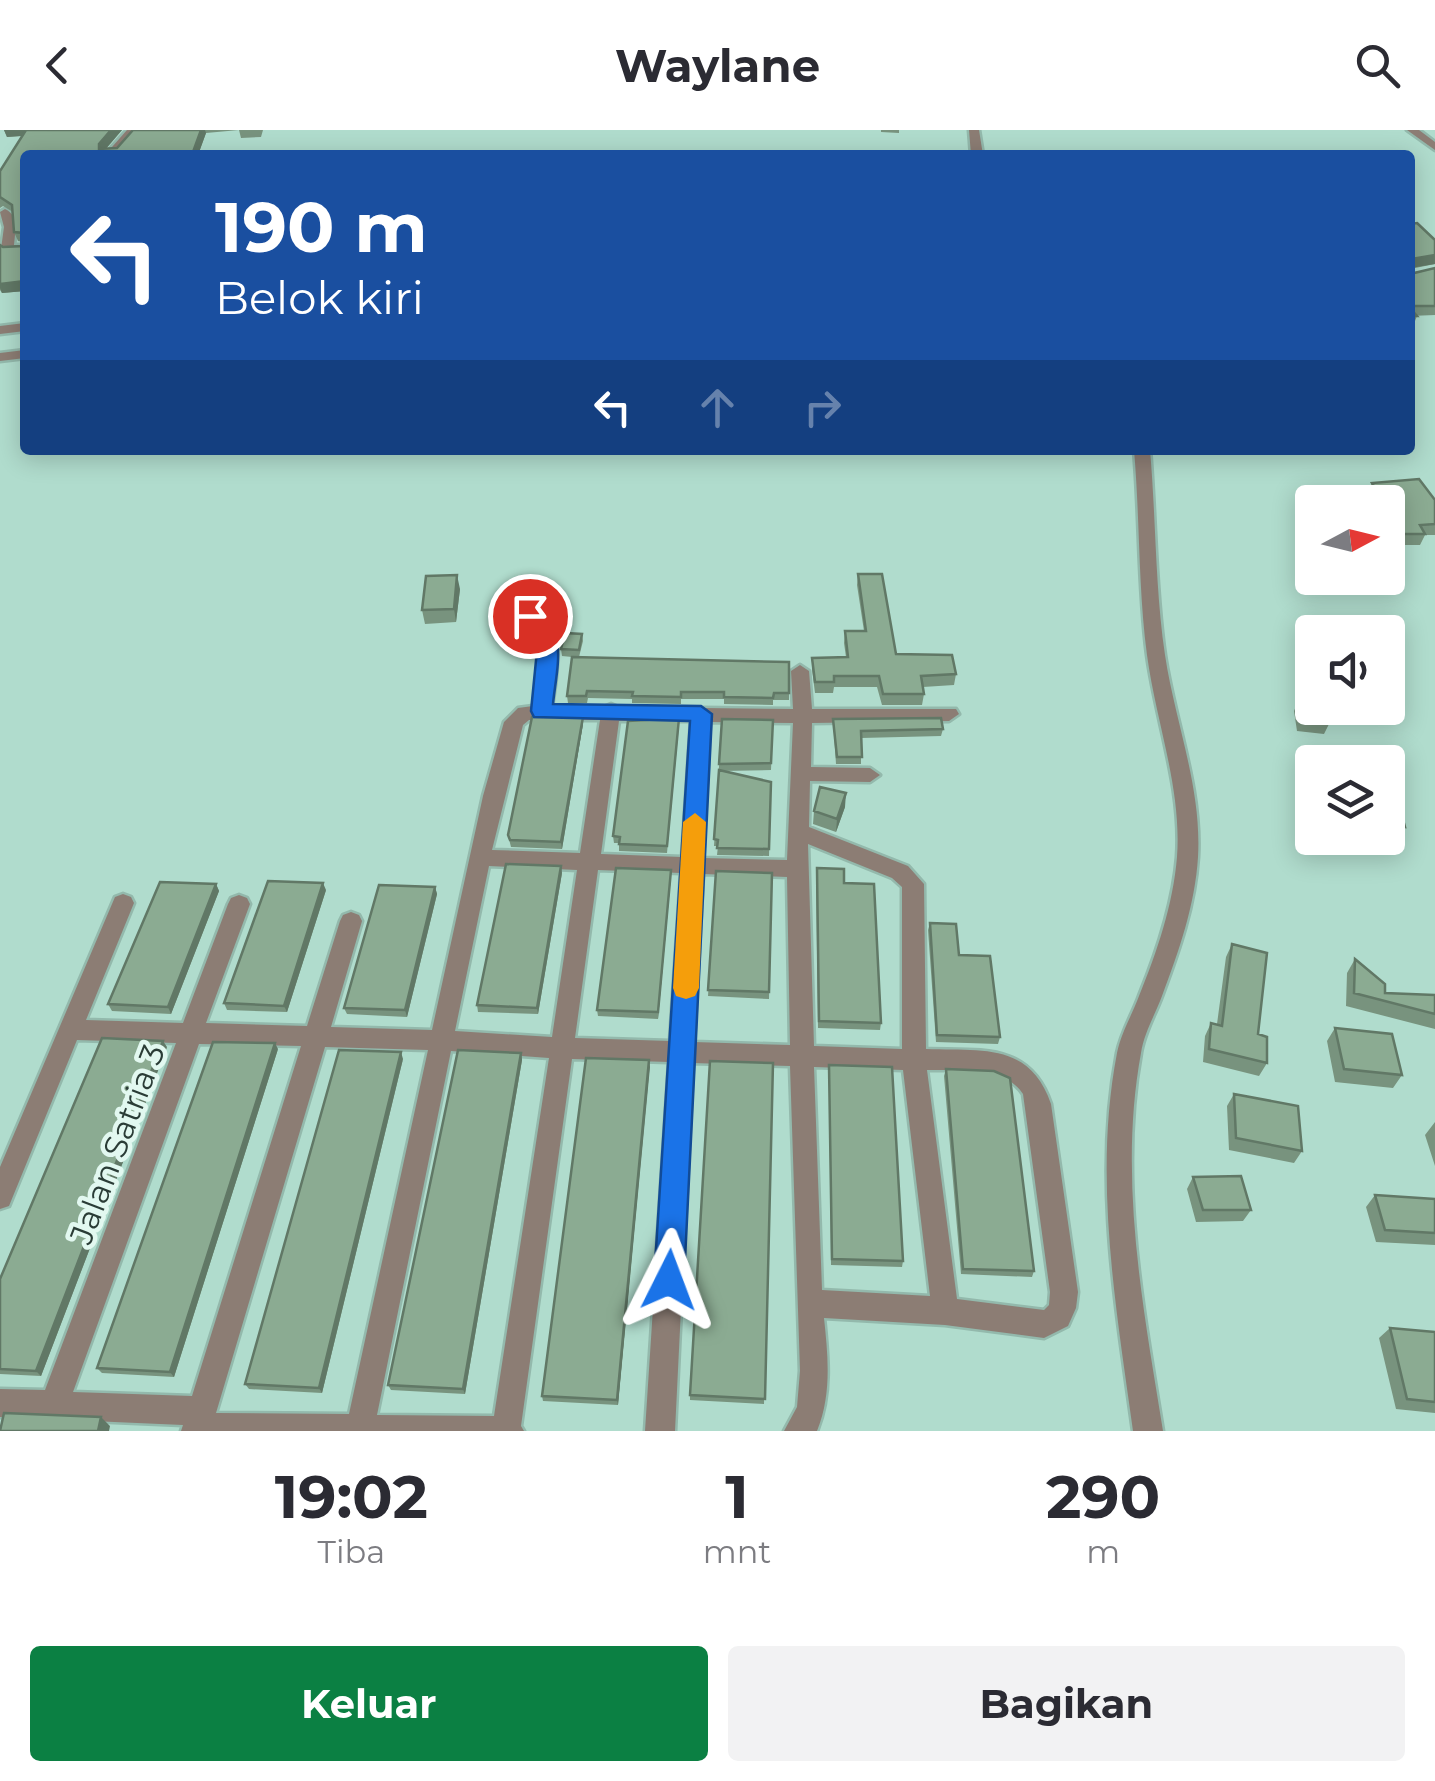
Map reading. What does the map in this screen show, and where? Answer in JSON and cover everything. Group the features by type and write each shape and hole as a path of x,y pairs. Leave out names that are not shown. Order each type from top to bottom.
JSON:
{"street":[{"path":"115,150 133,130"},
{"path":"1412,130 1435,147"},
{"path":"7,212 8,249 20,249"},
{"path":"1143,455 1150,528 1147,580 1153,632 1188,835 1178,910 1130,1046 1117,1156 1122,1246 1148,1431"},
{"path":"530,616 545,629 549,640 542,711"},
{"path":"799,1431 805,1427 812,1404 799,1056 796,869 803,716 800,672"},
{"path":"360,1429 478,858 514,722 520,715 542,711 803,716 949,714"},
{"path":"0,1403 198,1423 507,1431 612,712"},
{"path":"660,1431 701,714"},
{"path":"800,774 870,775"},
{"path":"798,831 900,872 913,884 914,1062 945,1311"},
{"path":"478,858 796,869"},
{"path":"0,1197 123,903"},
{"name":"Jalan Satria 3","path":"53,1406 239,904"},
{"path":"198,1423 351,921"},
{"path":"72,1030 443,1040 560,1048 992,1062 1016,1067 1033,1085 1040,1104 1064,1292 1063,1310 1055,1320 1044,1324 945,1311 809,1303"}],"building":[{"path":"26,130 111,130 99,149 117,148 133,130 201,130 194,150 20,150 20,233 14,232 12,205 0,197 0,171"},
{"path":"1415,223 1435,240 1435,255 1415,258"},
{"path":"0,245 20,246 20,282 0,284"},
{"path":"1435,268 1435,306 1415,306 1415,273"},
{"path":"1419,479 1435,500 1435,524 1420,525 1425,534 1405,534 1405,485 1372,483"},
{"path":"858,574 882,574 896,654 952,655 956,674 921,676 924,694 883,694 879,676 834,676 834,682 815,682 812,658 848,657 845,631 866,631"},
{"path":"457,575 454,609 422,610 426,576"},
{"path":"565,633 582,634 579,650 561,649"},
{"path":"572,657 789,662 789,693 774,693 773,698 724,697 724,692 681,692 681,697 587,691 586,696 567,696"},
{"path":"532,717 583,717 561,842 510,840 508,835"},
{"path":"679,718 667,846 619,844 620,837 613,836 628,721"},
{"path":"941,718 943,729 861,731 862,757 837,757 833,719"},
{"path":"722,719 773,720 771,763 719,764"},
{"path":"719,770 771,782 769,849 717,848 718,840 714,839"},
{"path":"820,787 846,793 837,819 814,811"},
{"path":"506,864 561,866 537,1008 477,1005"},
{"path":"616,868 671,870 658,1012 597,1010"},
{"path":"817,868 844,869 844,883 874,884 881,1023 819,1021"},
{"path":"716,871 772,873 769,992 708,990"},
{"path":"268,881 323,883 284,1006 224,1003"},
{"path":"160,882 216,884 168,1007 108,1004"},
{"path":"379,885 435,887 405,1010 344,1008"},
{"path":"930,923 956,924 959,955 990,956 1000,1037 937,1035"},
{"path":"1232,944 1267,953 1258,1034 1267,1037 1267,1063 1209,1049 1211,1023 1222,1026"},
{"path":"1355,959 1385,984 1385,993 1435,995 1435,1014 1354,993"},
{"path":"1335,1028 1392,1034 1402,1075 1344,1069"},
{"path":"102,1038 163,1041 36,1371 0,1369 0,1279"},
{"path":"213,1042 275,1043 170,1372 97,1368"},
{"path":"339,1050 401,1052 319,1388 245,1384"},
{"path":"458,1050 521,1053 463,1389 388,1385"},
{"path":"586,1058 649,1060 617,1400 542,1396"},
{"path":"710,1061 773,1063 765,1399 690,1395"},
{"path":"829,1065 892,1067 903,1261 832,1259"},
{"path":"946,1069 994,1071 1010,1078 1034,1271 963,1269"},
{"path":"1234,1094 1298,1106 1302,1151 1236,1138"},
{"path":"1241,1176 1251,1210 1203,1210 1193,1177"},
{"path":"1375,1195 1435,1199 1435,1233 1385,1230"},
{"path":"1390,1328 1435,1332 1435,1402 1407,1399"},
{"path":"4,1413 101,1417 98,1431 0,1431"}],"slow traffic":[{"path":"686,988 695,822"}],"route":[{"path":"530,616 545,629 549,640 542,711 701,714 669,1280"}]}
